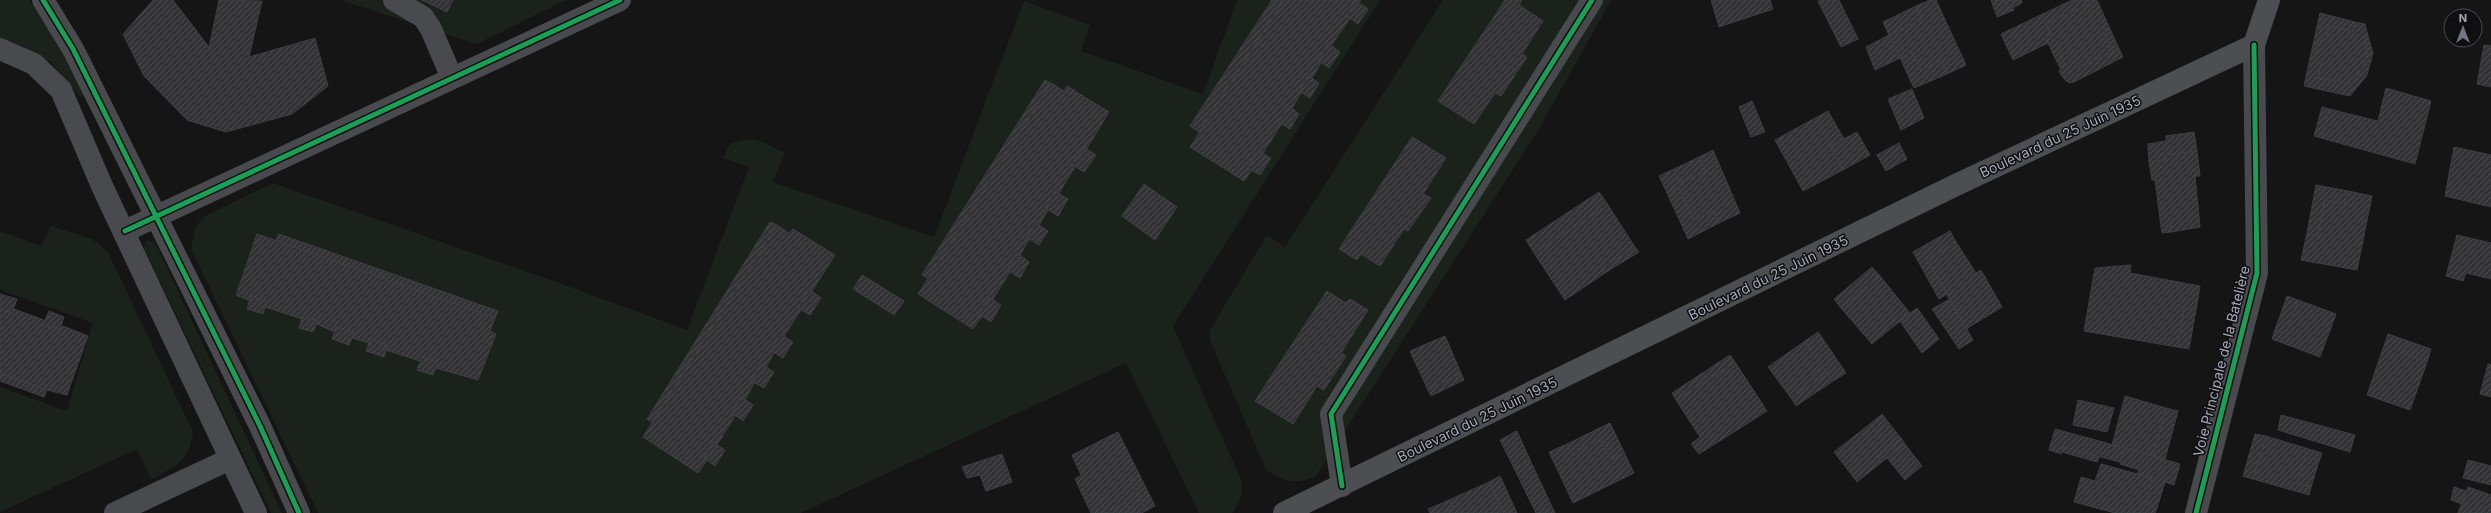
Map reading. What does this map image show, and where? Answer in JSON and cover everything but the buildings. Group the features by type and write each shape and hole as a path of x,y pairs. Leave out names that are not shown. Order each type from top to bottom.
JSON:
{"main road":[{"name":"Voie Principale de la Batelière","path":"2254,45 2269,0"},
{"name":"Boulevard du 25 Juin 1935","path":"1284,513 1958,184 2254,45"}],"street":[{"path":"43,0 73,49 260,426 300,513"},
{"path":"394,0 423,17 431,29 452,78"},
{"path":"125,230 620,0"},
{"path":"1342,486 1331,414 1592,0"},
{"name":"Voie Principale de la Batelière","path":"2196,513 2257,273 2254,45"},
{"path":"0,49 34,64 61,90 102,186 125,230 256,513"},
{"path":"115,513 230,458"}],"shaded area":[{"path":"0,0 29,0 65,53 84,94 81,98 50,62 20,45 0,38"},
{"path":"340,0 566,0 476,44"},
{"path":"1237,0 1380,0 1173,326 1241,480 1241,498 1232,513 1199,513 1126,363 801,513 318,513 191,249 196,226 205,216 273,183 559,283 687,330 749,167 723,158 729,145 737,141 745,140 764,143 785,153 773,182 934,237 1024,1 1090,25 1081,51 1203,94"},
{"path":"1443,0 1611,0 1539,129 1315,477 1300,481 1285,480 1266,470 1210,340 1210,330 1267,235 1285,247"},
{"path":"51,226 92,239 108,252 193,432 185,457 180,462 151,480 137,449 0,512 0,387 67,411 93,323 0,290 0,231 41,246"},
{"path":"147,240 155,242 282,513 271,513 144,248"}],"cycle path":[{"path":"43,0 73,49 260,426 299,513"},
{"path":"125,231 620,0"},
{"path":"1342,486 1331,414 1592,0"},
{"path":"2196,513 2257,273 2254,45"}]}
